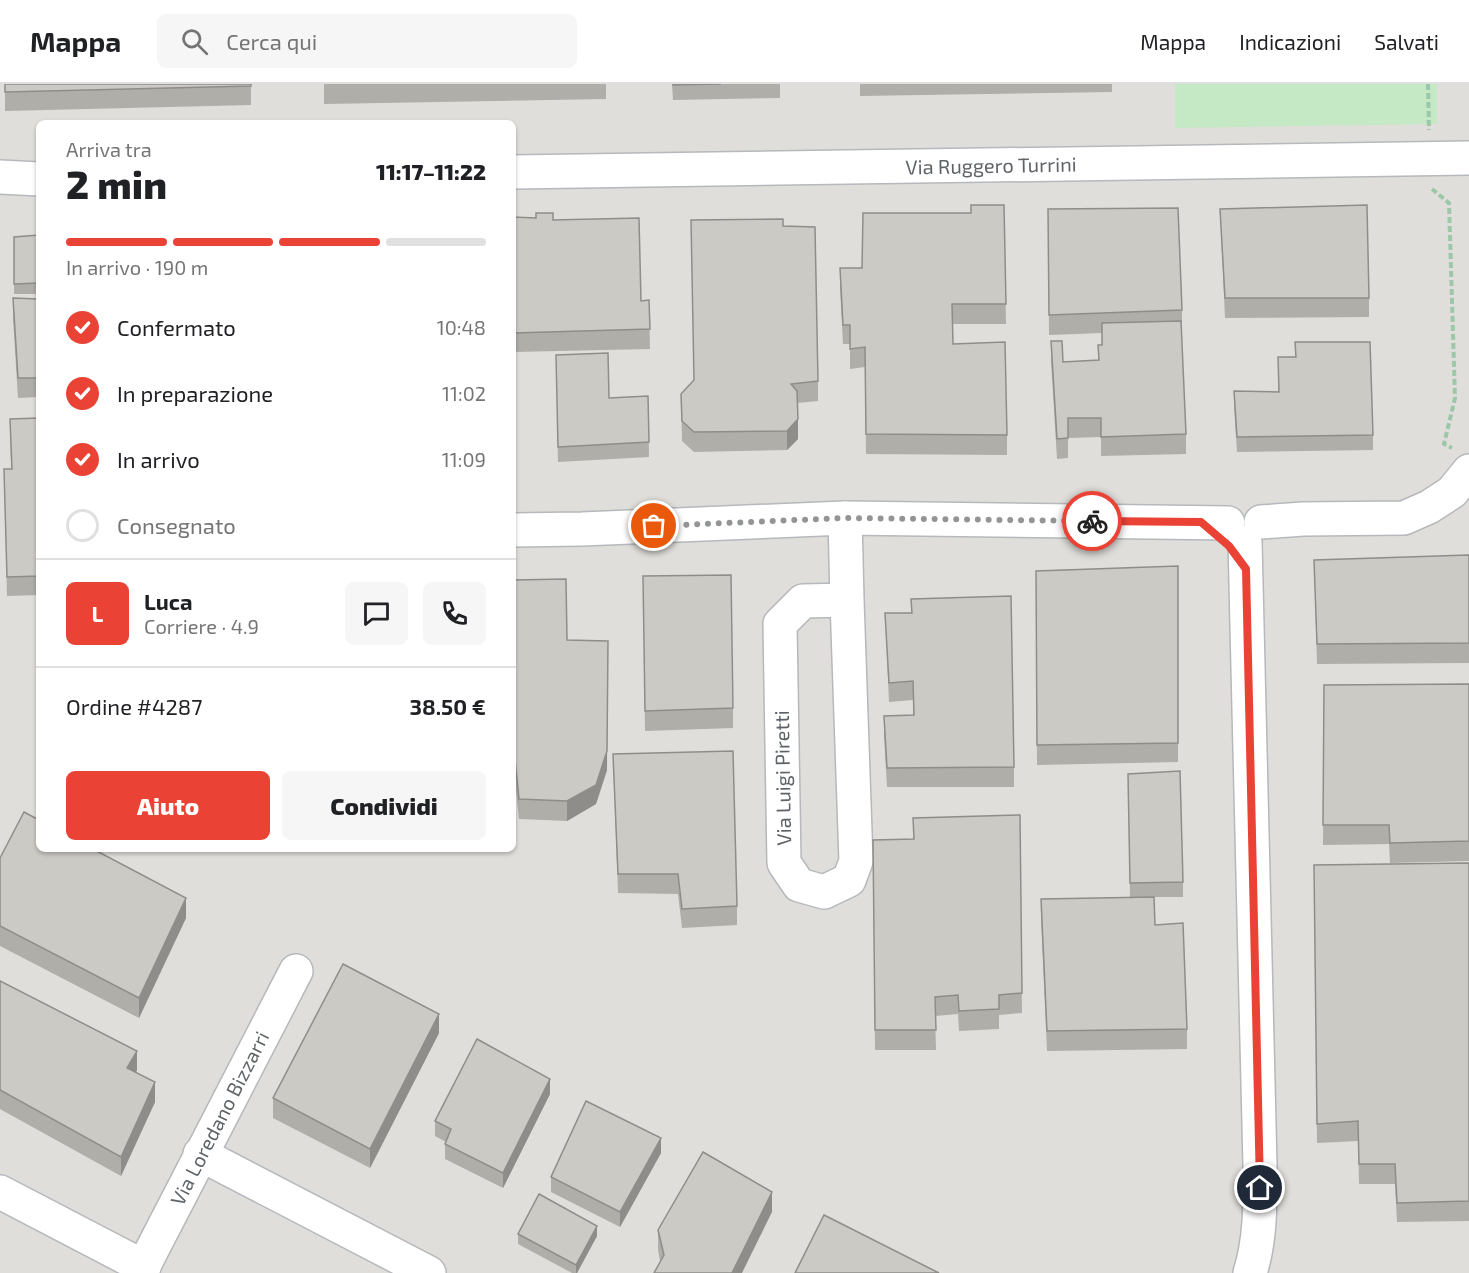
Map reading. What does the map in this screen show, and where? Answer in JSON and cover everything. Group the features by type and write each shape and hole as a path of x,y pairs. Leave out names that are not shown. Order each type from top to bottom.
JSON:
{"street":[{"name":"Via Ruggero Turrini","path":"516,172 1469,158"},
{"path":"0,177 36,179"},
{"path":"1236,536 1302,519 1404,518 1429,507 1452,492 1460,458"},
{"path":"516,530 845,518 1236,536 1266,540 1302,519"},
{"name":"Via Luigi Piretti","path":"845,518 856,861 849,880 824,892 799,885 784,863 780,624 803,601 847,600"},
{"path":"1236,536 1260,1166 1257,1251 1250,1273"},
{"name":"Via Loredano Bizzarri","path":"0,1192 142,1270 296,971"},
{"path":"200,1154 429,1273"}],"path":[{"path":"1428,84 1429,159 1432,190 1449,203 1455,398 1444,444 1460,458"}],"shaded area":[{"path":"0,84 1469,84 1469,1273 0,1273"}],"green space":[{"path":"1175,84 1437,84 1437,124 1175,128"}],"building":[{"path":"5,84 251,84 251,86 5,92"},
{"path":"673,84 721,84 673,85"},
{"path":"971,205 1004,205 1006,304 952,304 953,344 1005,342 1007,435 866,434 865,347 850,349 850,325 843,325 840,268 862,268 863,213 971,213"},
{"path":"1367,205 1369,298 1225,298 1220,209"},
{"path":"1178,208 1182,310 1049,315 1048,209"},
{"path":"536,213 553,213 553,220 639,218 641,301 649,300 650,329 516,333 516,217 536,218"},
{"path":"783,219 783,226 815,227 818,381 791,384 797,391 798,419 787,431 694,432 682,421 681,394 694,380 691,220"},
{"path":"36,235 36,283 14,284 14,237"},
{"path":"13,298 36,299 36,378 18,378"},
{"path":"1181,321 1186,434 1101,437 1101,418 1068,418 1068,438 1057,439 1051,341 1062,341 1063,362 1099,360 1098,345 1102,345 1102,323"},
{"path":"1295,342 1370,342 1373,435 1237,437 1234,391 1279,392 1278,357 1296,357"},
{"path":"608,353 609,398 648,396 649,442 558,447 556,355"},
{"path":"36,418 36,576 7,577 4,469 12,469 10,419"},
{"path":"1469,555 1469,643 1317,644 1314,560"},
{"path":"1178,566 1178,743 1037,745 1036,571"},
{"path":"731,575 733,708 645,711 643,576"},
{"path":"566,579 567,640 608,641 607,751 596,785 567,801 519,799 516,770 516,580"},
{"path":"1011,596 1014,767 887,768 884,716 914,715 913,681 889,683 885,613 912,613 911,599"},
{"path":"1469,684 1469,841 1390,843 1389,825 1323,825 1324,685"},
{"path":"733,751 737,906 682,909 678,874 618,874 613,754"},
{"path":"1180,771 1183,882 1130,883 1128,774"},
{"path":"24,812 36,818 36,852 99,852 186,898 139,998 0,926 0,858"},
{"path":"1020,815 1022,993 999,995 999,1009 959,1011 958,995 935,997 936,1030 875,1030 873,840 914,839 913,818"},
{"path":"1469,863 1469,1201 1397,1203 1395,1164 1359,1164 1358,1121 1317,1124 1314,865"},
{"path":"1154,897 1155,925 1183,923 1187,1029 1047,1031 1041,899"},
{"path":"343,964 439,1014 370,1149 273,1098"},
{"path":"0,981 137,1051 127,1068 155,1082 121,1157 0,1090"},
{"path":"477,1039 550,1079 503,1173 445,1144 451,1129 435,1121"},
{"path":"586,1101 661,1138 620,1212 551,1177"},
{"path":"703,1152 772,1192 732,1273 654,1273 664,1255 658,1230"},
{"path":"539,1194 597,1226 576,1265 518,1234"},
{"path":"824,1215 939,1273 795,1273"}],"way so far":[{"path":"654,526 845,518 1092,521"}],"route":[{"path":"1092,521 1201,522 1220,536 1246,569 1260,1188"}]}
